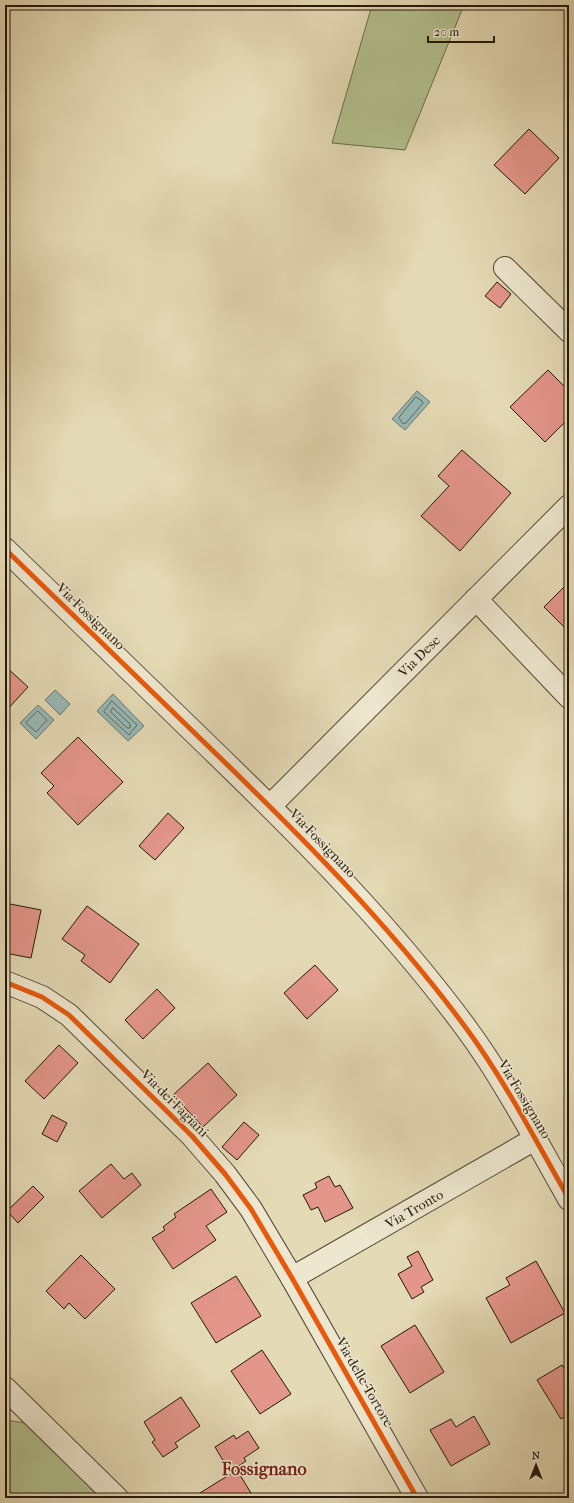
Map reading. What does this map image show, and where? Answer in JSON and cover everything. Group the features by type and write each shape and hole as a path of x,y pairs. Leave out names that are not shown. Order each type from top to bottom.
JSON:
{"street":[{"path":"505,268 569,331"},
{"name":"Via Dese","path":"270,806 569,506"},
{"name":"Via Fossignano","path":"5,549 270,806 348,886 432,984 482,1051 569,1199"},
{"path":"476,599 569,697"},
{"name":"Via dei Fagiani","path":"5,982 42,997 69,1015 192,1136 245,1200 292,1278"},
{"name":"Via Tronto","path":"292,1278 535,1139"},
{"name":"Via delle Tortore","path":"292,1278 417,1498"},
{"path":"5,1388 117,1498"}],"green space":[{"path":"372,5 464,5 405,150 332,143"},
{"path":"5,1420 25,1423 106,1498 5,1498"}],"water":[{"path":"417,391 430,402 405,430 392,419"},
{"path":"55,690 70,704 60,715 45,700"},
{"path":"113,694 144,726 128,741 97,711"},
{"path":"38,705 54,720 36,739 20,723"}],"building":[{"path":"529,129 559,158 525,194 494,165"},
{"path":"497,282 511,294 500,308 485,296"},
{"path":"548,370 569,391 569,418 545,442 510,407"},
{"path":"462,450 511,493 460,551 421,516 449,486 438,476"},
{"path":"569,582 569,632 544,607"},
{"path":"5,666 28,687 5,712"},
{"path":"78,737 123,782 78,825 47,793 54,786 41,773"},
{"path":"168,813 184,828 155,860 139,846"},
{"path":"5,903 41,910 31,958 5,953"},
{"path":"87,906 139,944 110,983 81,961 85,955 62,939"},
{"path":"315,965 338,990 307,1019 284,993"},
{"path":"157,989 175,1008 143,1039 125,1020"},
{"path":"59,1045 78,1063 44,1099 25,1081"},
{"path":"208,1063 237,1095 203,1127 173,1095"},
{"path":"52,1115 67,1123 57,1142 42,1134"},
{"path":"244,1122 259,1135 237,1160 222,1147"},
{"path":"111,1164 124,1179 132,1173 141,1185 102,1218 79,1191"},
{"path":"329,1176 335,1187 340,1185 353,1208 325,1222 318,1207 311,1210 303,1195 317,1188 315,1183"},
{"path":"33,1186 44,1197 18,1223 7,1211"},
{"path":"211,1189 227,1212 206,1226 216,1240 173,1269 152,1238 165,1230 163,1227 176,1217 174,1214"},
{"path":"418,1251 433,1280 421,1287 424,1292 412,1299 398,1274 412,1266 407,1257"},
{"path":"81,1255 115,1289 85,1319 69,1303 64,1309 46,1291"},
{"path":"536,1261 565,1313 511,1343 486,1298 510,1285 506,1278"},
{"path":"236,1276 261,1316 216,1343 191,1303"},
{"path":"415,1325 444,1372 410,1393 381,1346"},
{"path":"262,1350 291,1394 260,1414 231,1371"},
{"path":"562,1365 569,1376 569,1414 561,1419 537,1380"},
{"path":"181,1397 200,1426 175,1443 178,1447 163,1457 152,1442 155,1440 144,1422"},
{"path":"474,1416 490,1444 451,1466 430,1430 451,1419 456,1427"},
{"path":"248,1431 259,1448 244,1458 246,1461 230,1472 215,1447 234,1435 236,1439"},
{"path":"237,1470 254,1498 192,1498"}],"cycle path":[{"path":"5,549 242,779 343,881 375,917 437,990 480,1048 520,1112 569,1199"},
{"path":"5,982 42,997 69,1015 192,1136 225,1174 251,1209 292,1278 417,1498"}],"district":[{"name":"Fossignano","path":"264,1469"}]}
